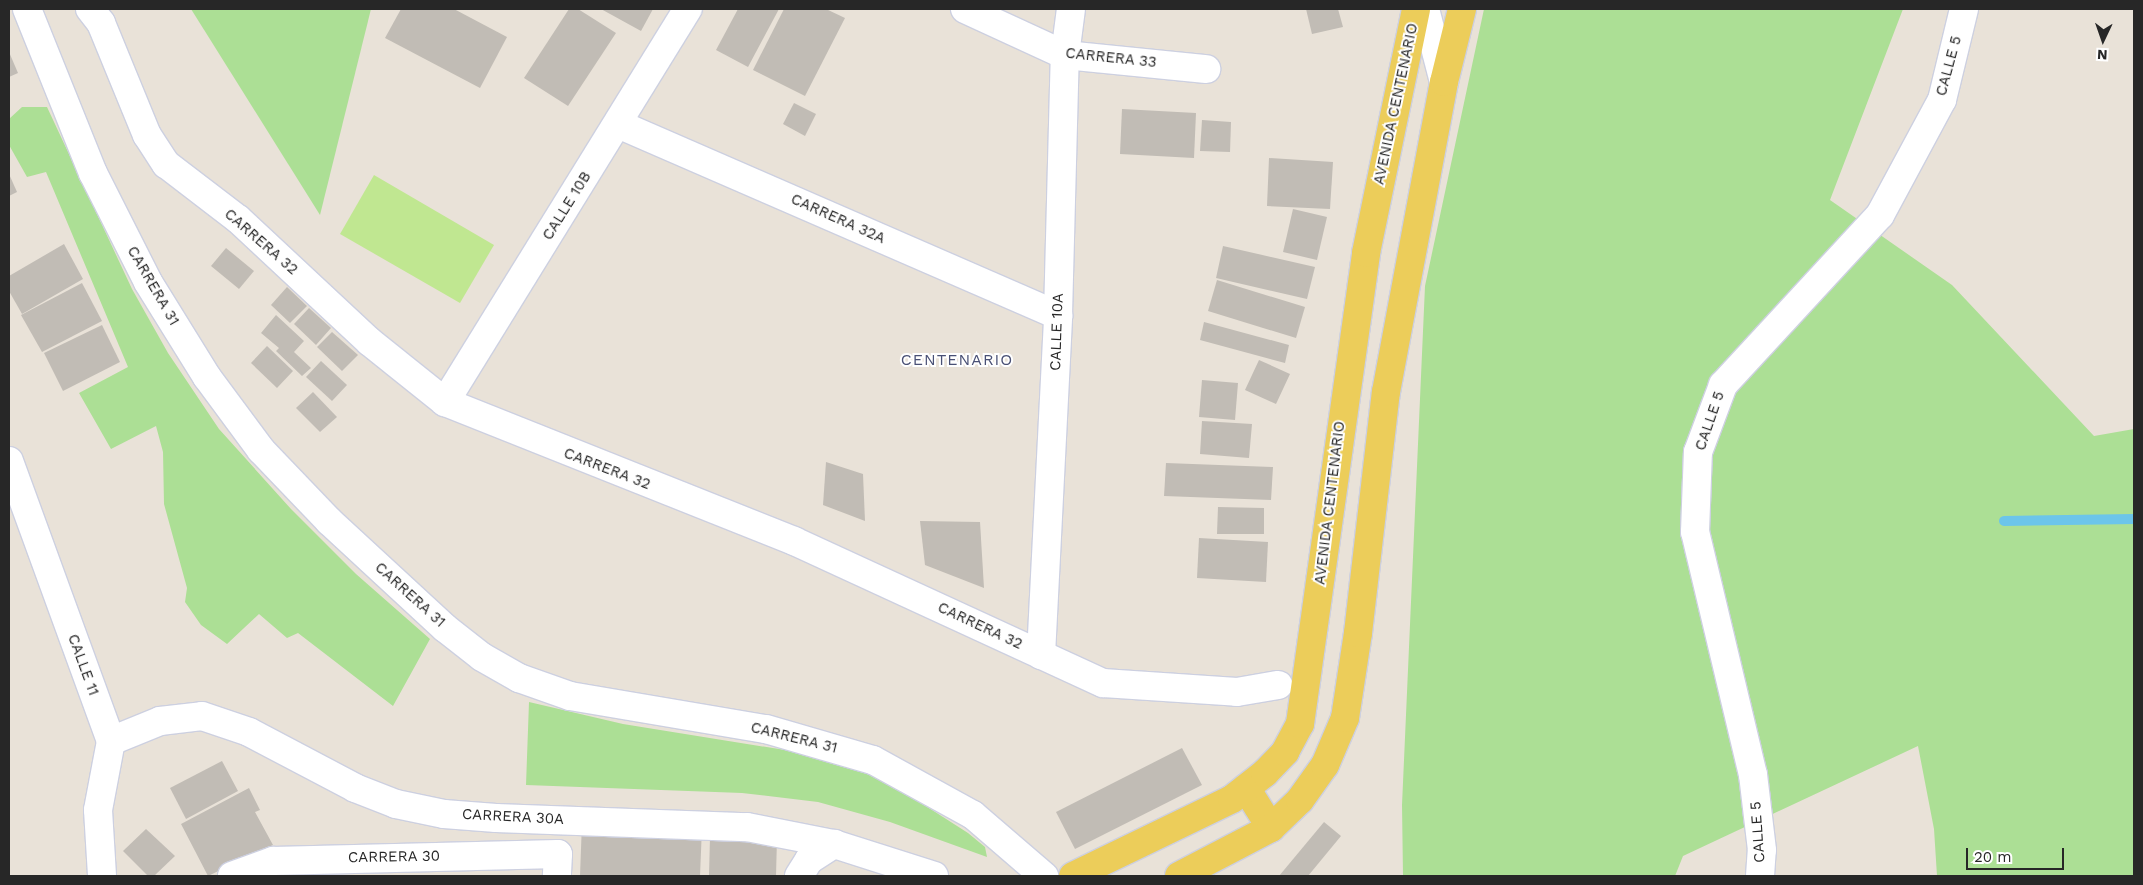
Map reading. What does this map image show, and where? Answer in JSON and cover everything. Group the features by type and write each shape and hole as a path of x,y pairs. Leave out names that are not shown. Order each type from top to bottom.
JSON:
{"main road":[{"name":"AVENIDA CENTENARIO","path":"1073,876 1232,800 1285,752 1300,724 1366,253 1416,9"},
{"path":"1179,876 1271,828 1300,800 1325,765 1345,718 1358,633 1386,392 1444,82 1462,9"},
{"path":"1246,788 1271,828"}],"street":[{"name":"CARRERA 31","path":"27,9 94,174 148,282 207,377 261,450 328,520 445,628 482,657 519,678 570,696 766,729 873,760 932,790 973,816 1008,842 1044,876"},
{"name":"CARRERA 32","path":"90,9 101,23 147,136 166,164 238,219 370,342 445,402 794,541 1103,683 1237,692 1278,685"},
{"name":"CALLE 10B","path":"445,402 688,9"},
{"name":"CARRERA 33","path":"965,9 1065,55 1206,69"},
{"name":"CALLE 10A","path":"1041,655 1058,315 1065,55 1071,9"},
{"path":"1425,9 1444,82"},
{"name":"CALLE 5","path":"1760,876 1762,850 1753,775 1695,532 1698,452 1723,385 1880,216 1942,100 1964,9"},
{"name":"CARRERA 32A","path":"618,124 1058,315"},
{"name":"CALLE 11","path":"9,460 111,741"},
{"name":"CARRERA 30A","path":"111,741 160,721 202,716 248,732 356,788 396,804 444,814 496,818 747,827 834,844 934,876"},
{"path":"102,876 98,810 111,741"},
{"path":"799,876 809,860 834,844"},
{"name":"CARRERA 30","path":"232,876 273,862 558,865"}],"green space":[{"path":"191,9 371,9 320,215"},
{"path":"1484,9 1903,9 1830,200 1952,285 2094,436 2134,429 2134,876 1937,876 1934,829 1918,746 1683,856 1675,876 1403,876 1402,805 1425,286"},
{"path":"22,107 47,107 132,289 168,353 219,429 291,509 356,574 430,639 393,706 298,633 287,638 259,614 227,644 201,625 185,602 187,588 164,504 163,452 156,426 111,449 79,393 128,367 46,172 27,177 9,145 9,119"},
{"path":"374,175 494,245 460,303 340,234"},
{"path":"529,702 623,724 816,755 879,776 968,833 985,847 987,857 890,822 818,802 742,793 526,785"}],"building":[{"path":"401,9 454,9 507,37 480,88 385,38"},
{"path":"569,9 578,9 616,33 568,106 524,78"},
{"path":"601,9 653,9 641,31"},
{"path":"738,9 779,9 748,67 716,50"},
{"path":"784,9 826,9 845,18 805,96 753,70"},
{"path":"1306,9 1338,9 1343,27 1312,34"},
{"path":"9,52 18,73 9,77"},
{"path":"794,103 816,114 805,136 783,124"},
{"path":"1122,109 1196,113 1194,158 1120,154"},
{"path":"1202,120 1231,122 1230,152 1200,151"},
{"path":"1269,158 1333,162 1330,209 1267,206"},
{"path":"9,174 17,192 9,196"},
{"path":"1293,209 1327,217 1317,260 1283,252"},
{"path":"64,244 83,279 22,314 9,291 9,276"},
{"path":"1223,246 1315,267 1307,299 1216,278"},
{"path":"226,248 254,271 239,289 211,266"},
{"path":"1217,280 1305,307 1296,338 1208,311"},
{"path":"82,283 102,321 42,352 21,315"},
{"path":"287,287 307,306 290,323 271,305"},
{"path":"309,308 331,328 316,345 294,324"},
{"path":"276,315 304,341 294,352 311,368 302,376 276,351 279,348 261,333"},
{"path":"1204,322 1289,345 1285,363 1200,340"},
{"path":"102,325 120,362 63,391 44,353"},
{"path":"332,332 358,355 342,371 317,347"},
{"path":"267,346 293,371 277,388 251,363"},
{"path":"1259,360 1290,374 1276,404 1245,390"},
{"path":"321,361 347,385 332,401 306,377"},
{"path":"1202,380 1238,383 1235,420 1199,417"},
{"path":"313,392 337,417 320,432 296,408"},
{"path":"1202,421 1252,424 1249,458 1200,454"},
{"path":"826,462 863,474 865,521 823,505"},
{"path":"1166,463 1273,467 1271,500 1164,496"},
{"path":"1218,507 1264,508 1264,534 1217,534"},
{"path":"920,521 980,522 984,588 925,565"},
{"path":"1199,538 1268,542 1266,582 1197,578"},
{"path":"1182,748 1202,785 1075,849 1056,812"},
{"path":"222,761 238,791 186,819 170,788"},
{"path":"249,788 260,810 255,812 273,845 208,876 181,824"},
{"path":"582,822 702,827 700,876 580,876"},
{"path":"1324,822 1341,836 1308,876 1279,876"},
{"path":"146,829 175,856 154,876 148,876 123,851"},
{"path":"710,837 777,838 776,876 709,876"}],"waterway":[{"path":"2004,521 2134,519"}],"district":[{"name":"CENTENARIO","path":"957,360"}]}
